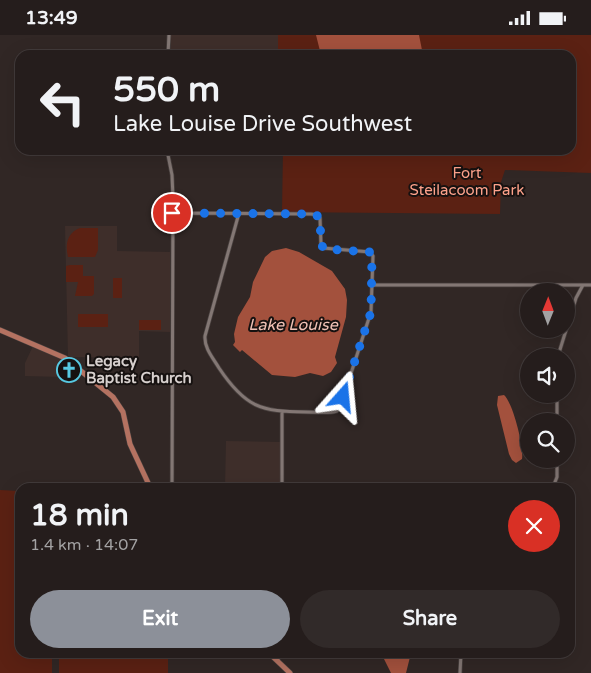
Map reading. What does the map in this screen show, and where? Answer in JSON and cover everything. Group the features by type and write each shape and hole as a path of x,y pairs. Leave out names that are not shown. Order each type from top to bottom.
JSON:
{"main road":[{"path":"0,330 64,358 114,397 123,412 130,443 148,483"},
{"path":"274,658 290,673"}],"street":[{"path":"168,50 169,35"},
{"path":"168,155 172,175 172,483"},
{"path":"172,213 239,213 317,215 321,220 321,244 324,249 369,251 372,256 371,312 339,409 332,412 282,412 253,405 246,400 212,358 205,343 206,336 239,213"},
{"path":"372,285 591,285"},
{"path":"561,348 576,299 583,285"},
{"path":"282,412 282,483"},
{"path":"554,483 556,468"},
{"path":"460,673 461,658"}],"shaded area":[{"path":"171,35 285,35 284,50 171,50"},
{"path":"65,226 117,226 117,251 170,252 170,332 139,331 139,358 68,357"},
{"path":"33,346 62,359 62,377 25,376 25,363"},
{"path":"226,441 280,442 280,483 225,483"}],"green space":[{"name":"Fort Steilacoom Park","path":"278,35 591,35 591,173 505,170 501,182 500,214 282,212 283,155 576,155 576,50 278,50"},
{"path":"80,228 98,228 98,250 95,257 68,257 68,240 72,233"},
{"path":"83,265 83,276 94,276 94,294 92,296 75,296 78,282 66,282 66,266"},
{"path":"113,278 122,278 122,298 113,298"},
{"path":"78,314 108,314 108,327 78,327"},
{"path":"139,320 161,320 161,330 139,330"},
{"path":"0,490 15,491 15,658 52,658 52,673 0,673"},
{"path":"59,658 168,658 168,673 59,673"}],"water":[{"path":"316,35 419,35 422,50 320,50"},
{"name":"Lake Louise","path":"286,248 299,252 332,271 345,289 347,300 346,317 335,357 337,363 331,372 323,376 310,373 295,377 272,375 242,350 240,352 233,345 238,317 250,297 253,282 265,257 272,251"},
{"path":"504,395 511,407 517,425 520,440 520,460 516,463 509,454 497,405 498,396"},
{"path":"384,658 410,658 406,673 391,673"}],"place":[{"name":"Legacy Baptist Church","path":"69,370"}],"route":[{"path":"172,213 315,214 320,218 321,244 324,249 366,250 370,252 372,256 371,312 343,397"}]}
